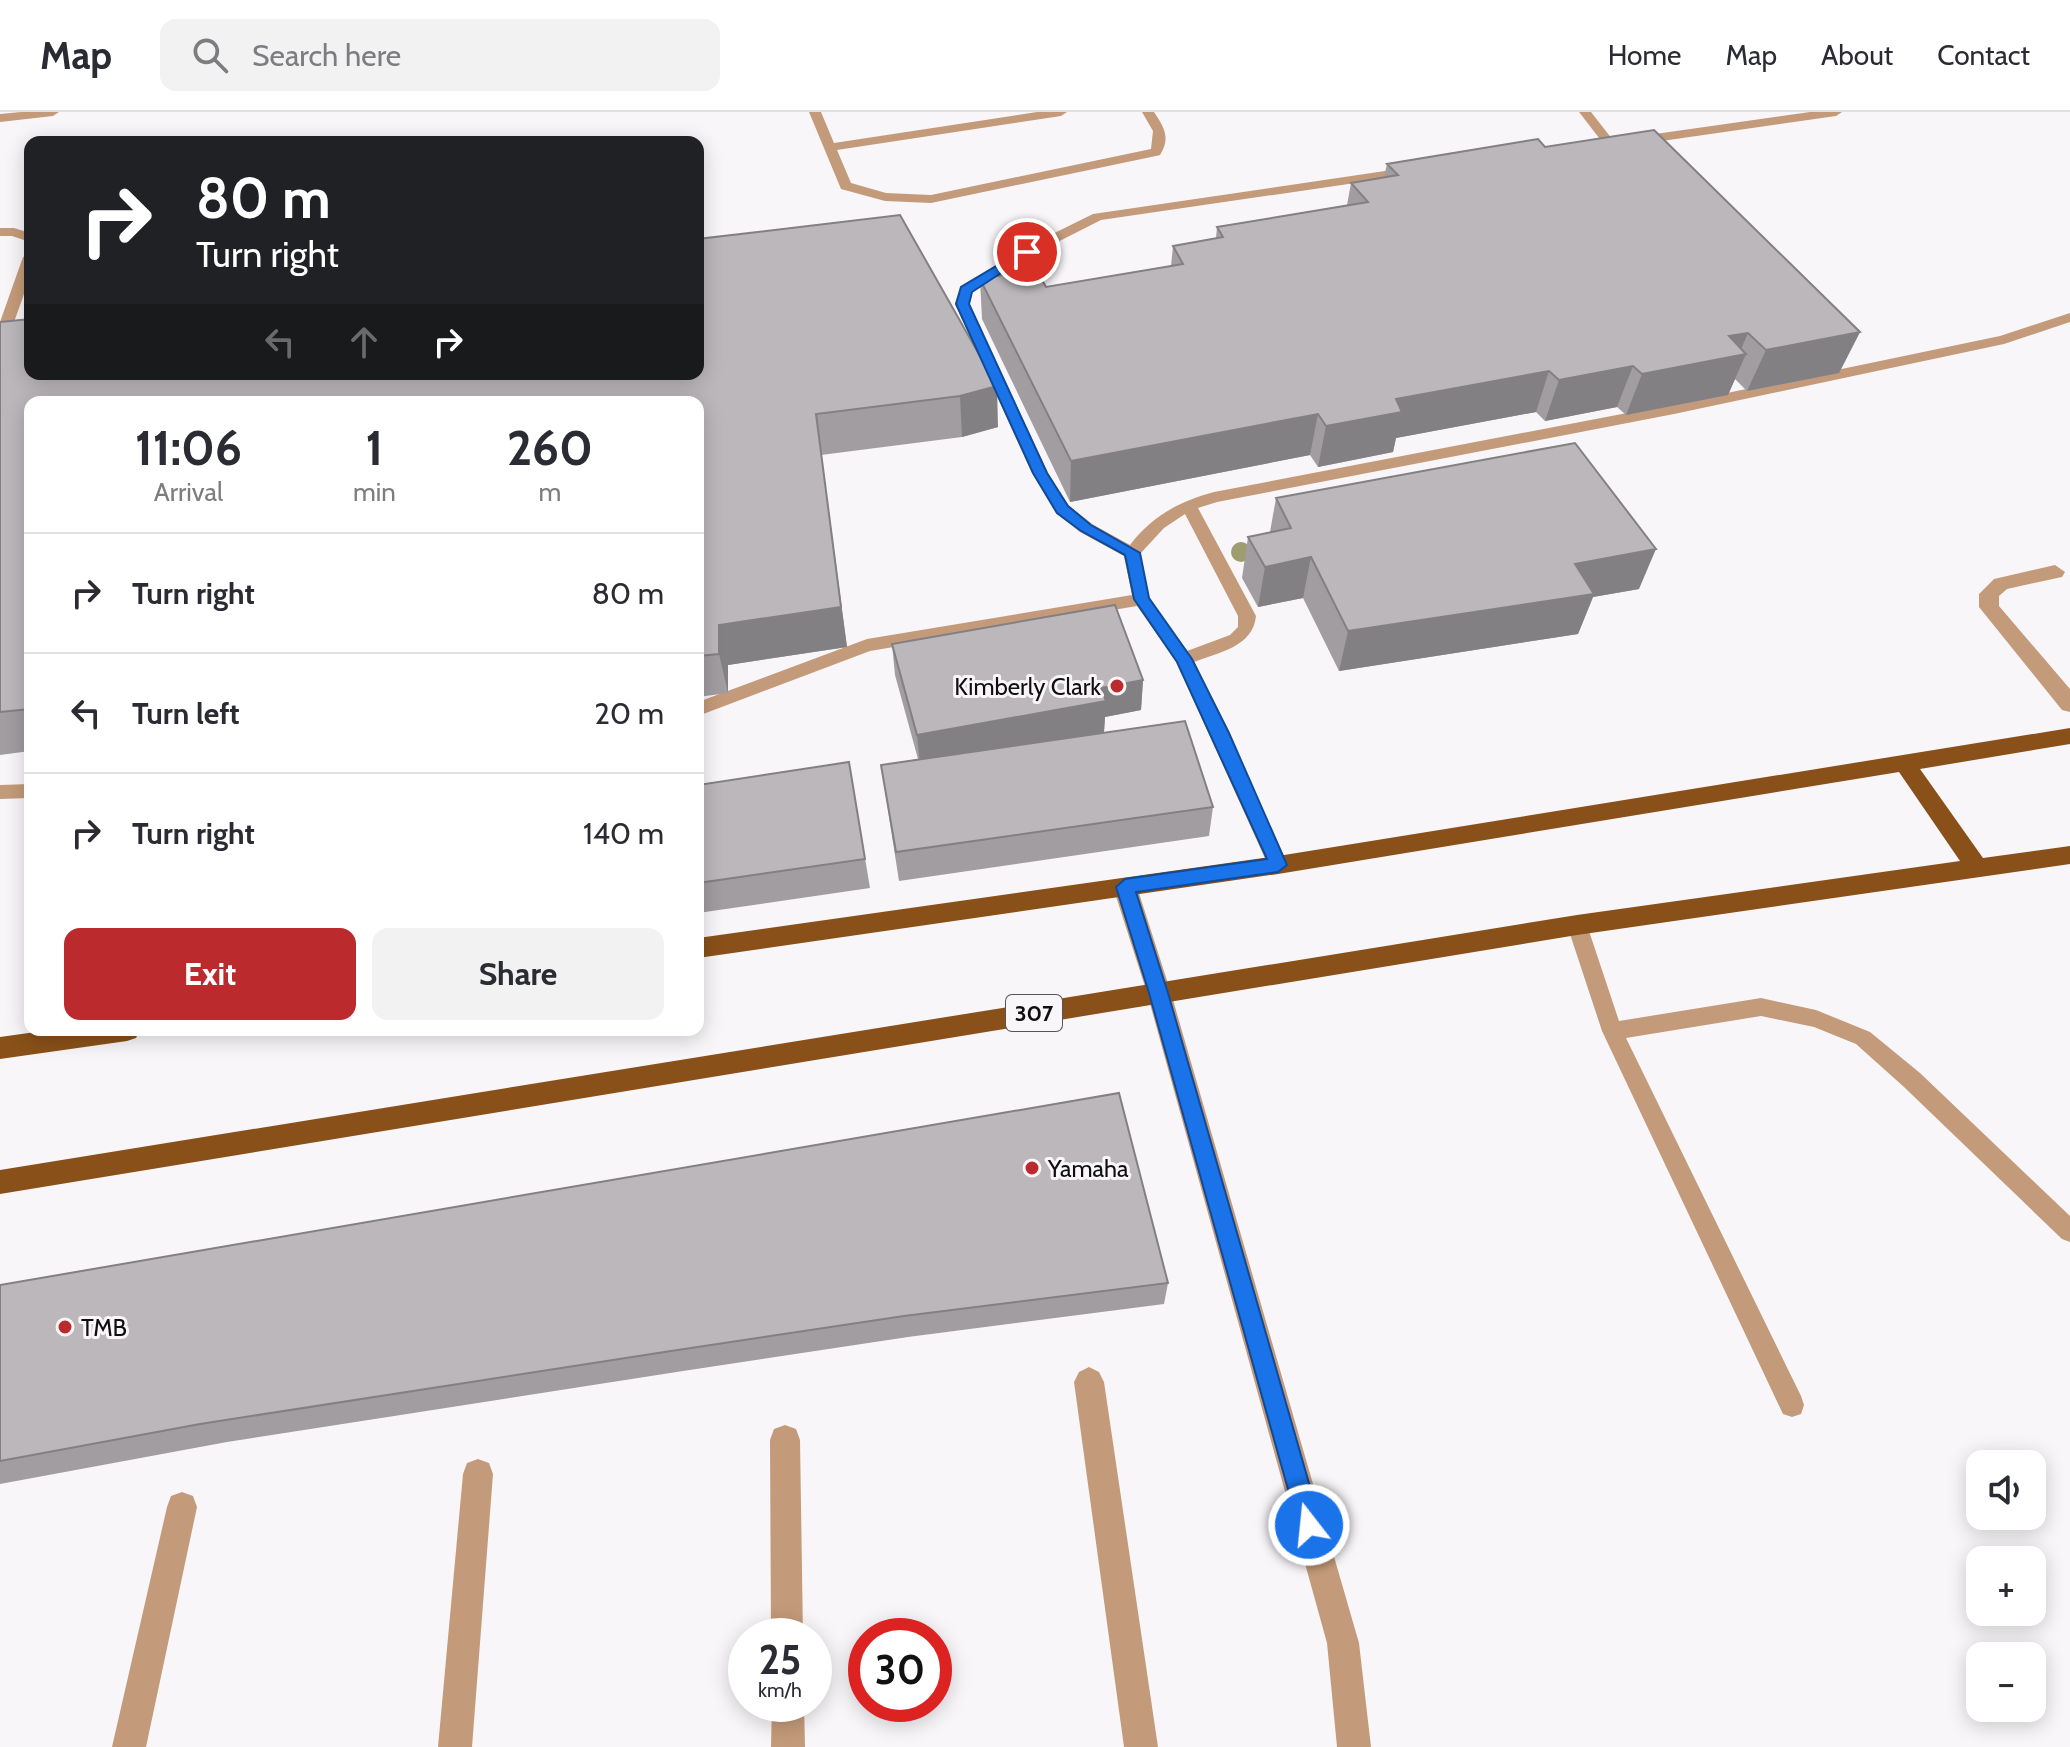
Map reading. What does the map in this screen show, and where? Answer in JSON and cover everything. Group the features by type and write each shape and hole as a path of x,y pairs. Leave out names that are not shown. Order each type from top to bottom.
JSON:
{"main road":[{"path":"704,947 1278,865 2070,736"},
{"path":"1904,763 1977,868"},
{"name":"307","path":"0,1182 1577,925 2070,855"},
{"path":"0,1048 85,1036"}],"street":[{"path":"2055,572 2001,584 1989,594 1989,607 2070,704"},
{"path":"1125,887 1159,993 1343,1643 1354,1747"},
{"path":"1089,1382 1141,1747"},
{"path":"785,1440 787,1618"},
{"path":"455,1747 478,1474"},
{"path":"129,1747 182,1507"},
{"path":"788,1722 788,1747"}],"lane":[{"path":"0,118 53,112"},
{"path":"815,112 846,186 885,197 931,199 1156,152 1162,143 1161,133 1148,112"},
{"path":"830,147 1061,112"},
{"path":"1585,112 1610,144"},
{"path":"1594,146 1836,112"},
{"path":"1132,553 1086,528 1062,509 1040,473 962,304 966,290 1027,252 1098,217 1420,170"},
{"path":"0,232 24,236"},
{"path":"0,342 24,274"},
{"path":"1278,865 1184,659 1141,599 1132,553 1150,528 1188,505 1278,483 1674,409 1974,347 2070,317"},
{"path":"1184,659 1236,639 1246,629 1247,616 1188,505"},
{"path":"704,707 867,645 1141,599"},
{"path":"0,792 24,791"},
{"path":"1577,925 1612,1031 1792,1405"},
{"path":"1612,1031 1761,1007 1816,1019 1863,1038 1912,1080 2070,1231"}],"building":[{"path":"1654,130 1860,332 1766,350 1748,333 1729,336 1746,354 1642,374 1633,366 1559,380 1549,371 1396,399 1402,412 1326,426 1318,414 1071,461 980,279 1036,269 1046,287 1183,264 1173,246 1223,237 1217,227 1368,202 1351,183 1398,175 1387,164 1538,139 1545,147"},
{"path":"900,215 997,386 960,396 816,414 841,607 719,625 719,654 704,655 704,396 24,396 24,710 0,712 0,322 24,320 24,380 704,380 704,238"},
{"path":"1575,443 1656,549 1575,564 1594,594 1348,631 1311,557 1265,567 1248,537 1291,528 1276,498"},
{"path":"1115,605 1143,680 1101,688 1106,701 917,735 892,644"},
{"path":"1185,721 1213,807 896,852 881,765"},
{"path":"849,762 865,859 704,882 704,784"},
{"path":"1119,1093 1168,1283 904,1316 671,1351 200,1424 0,1461 0,1285"}],"place":[{"name":"Kimberly Clark","path":"1117,686"},
{"name":"Yamaha","path":"1032,1168"},
{"name":"TMB","path":"65,1327"}],"route":[{"path":"1027,252 966,290 962,304 1040,473 1062,509 1086,528 1132,553 1141,599 1184,659 1278,865 1125,887 1159,993 1309,1525"}]}
